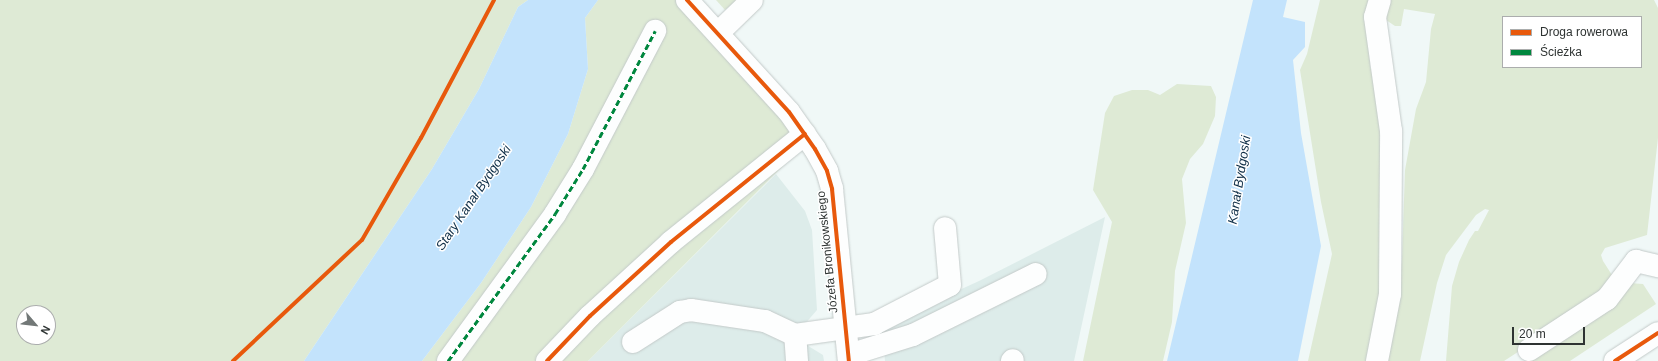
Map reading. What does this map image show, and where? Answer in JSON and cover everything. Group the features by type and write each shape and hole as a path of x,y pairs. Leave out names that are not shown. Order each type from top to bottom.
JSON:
{"street":[{"name":"Józefa Bronikowskiego","path":"687,0 762,80 805,134 821,160 832,189 849,358"},
{"path":"718,33 752,0"},
{"path":"1377,361 1390,286 1391,131 1375,17 1380,0"},
{"path":"448,361 546,226 583,169 655,31"},
{"path":"547,361 590,316 671,242 805,134"},
{"path":"633,342 680,312 691,310 765,321 795,335 846,330 874,324 950,285 945,228"},
{"path":"1529,350 1607,299 1636,261 1658,266"},
{"path":"849,358 913,335 1036,274"},
{"path":"1615,361 1658,333"},
{"path":"795,335 797,361"}],"shaded area":[{"path":"776,174 805,211 812,230 817,310 804,325 805,344 823,355 824,361 588,361"},
{"path":"1105,217 1074,361 885,361 881,326 979,281"}],"green space":[{"path":"0,0 528,0 518,7 479,89 432,169 304,361 0,361"},
{"path":"598,0 687,0 809,140 588,361 422,361 481,283 531,207 568,134 588,69 585,18"},
{"path":"716,0 737,0 725,10"},
{"path":"1320,0 1371,0 1370,66 1379,98 1382,187 1380,301 1370,361 1308,361 1332,254 1321,202 1300,70 1307,54"},
{"path":"1383,0 1654,0 1658,8 1658,138 1647,235 1605,248 1601,255 1612,275 1607,294 1504,361 1446,361 1452,286 1459,262 1469,240 1475,231 1478,231 1489,210 1485,209 1476,215 1446,255 1437,283 1420,361 1385,361 1402,259 1405,170 1416,109 1426,82 1431,29 1435,14 1404,9 1401,26 1395,26 1383,18"},
{"path":"1177,84 1211,86 1216,97 1215,116 1203,144 1190,159 1182,179 1186,223 1175,271 1172,322 1163,361 1083,361 1112,222 1093,190 1105,113 1114,96 1132,90 1148,90 1160,95"},
{"path":"1629,283 1643,284 1656,304 1570,361 1525,361 1619,298"}],"water":[{"name":"Stary Kanał Bydgoski","path":"528,0 598,0 585,18 588,69 568,134 531,207 481,283 422,361 304,361 432,169 479,89 518,7"},
{"name":"Kanał Bydgoski","path":"1253,0 1287,0 1283,17 1305,22 1305,47 1293,60 1301,133 1321,246 1298,361 1167,361"}],"marked path":[{"path":"448,361 555,214 583,169 655,31"}],"cycle path":[{"path":"233,361 362,240 421,138 494,0"},
{"path":"687,0 789,112 815,149 827,171 832,189 849,361"},
{"path":"547,361 590,316 671,242 805,134"},
{"path":"1615,361 1658,333"}]}
